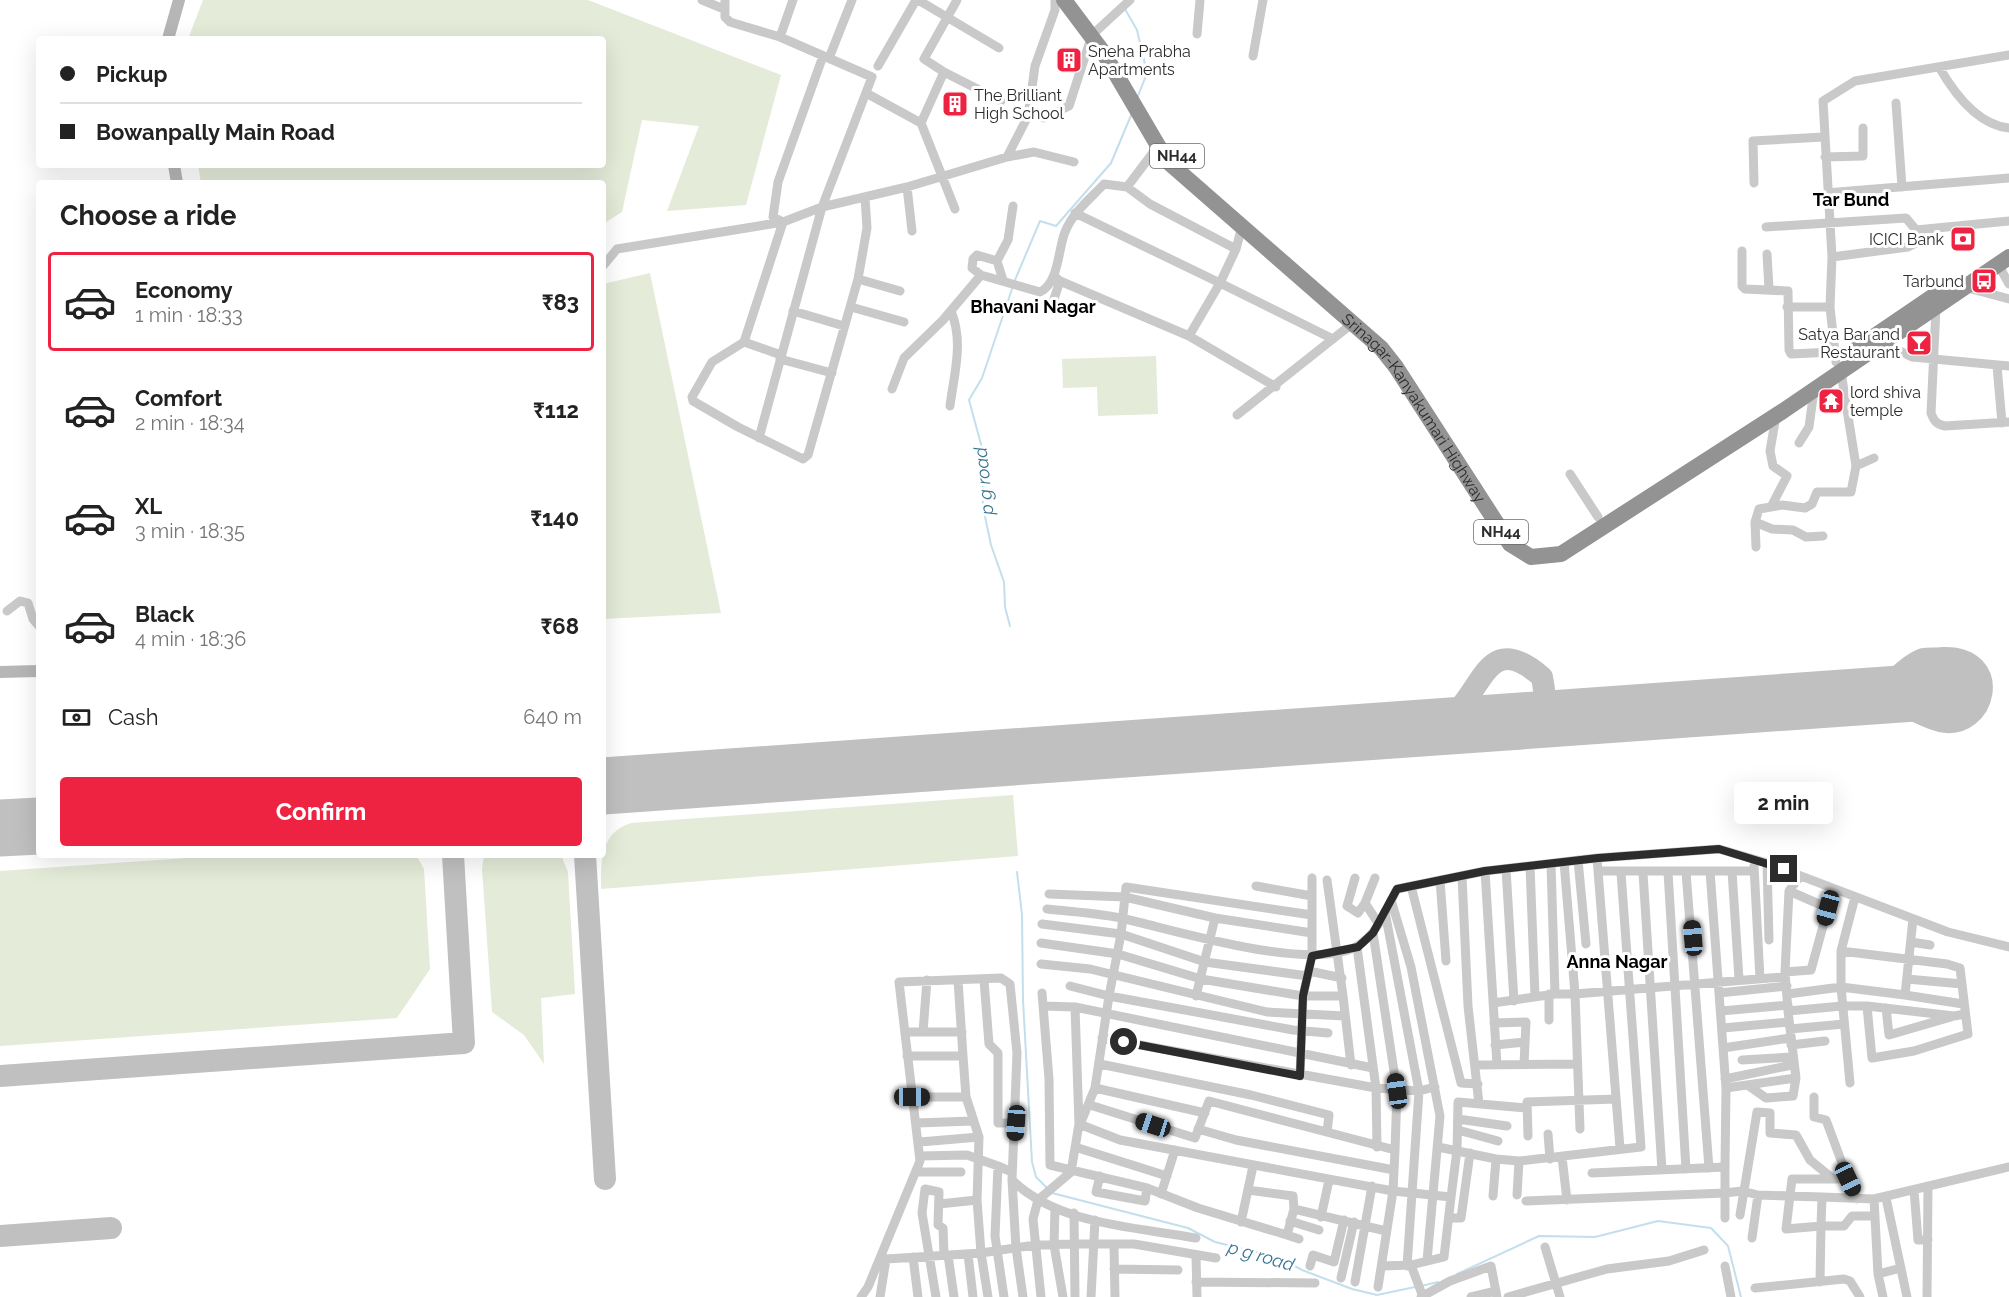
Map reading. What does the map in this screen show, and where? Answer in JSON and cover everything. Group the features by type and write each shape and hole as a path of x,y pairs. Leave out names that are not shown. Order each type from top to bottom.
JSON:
{"highway":[{"name":"Srinagar-Kanyakumari Highway","path":"1064,0 1095,32"},
{"name":"Srinagar-Kanyakumari Highway","path":"1075,0 1146,117 1175,155 1389,342 1517,537 1533,546 1556,543 1598,517 1837,362 2009,245"},
{"name":"Srinagar-Kanyakumari Highway","path":"1146,117 1167,161 1381,348 1396,367 1510,544 1531,556 1561,554 1814,390 1837,362 1884,343 2004,260"}],"main road":[{"path":"169,36 179,0"},
{"path":"0,672 36,671"}],"street":[{"path":"702,0 725,4 725,17 730,22 780,37 872,77 822,207 759,438"},
{"path":"780,37 793,0"},
{"path":"783,222 773,217 778,182 826,57 852,0"},
{"path":"878,66 917,0 999,48"},
{"path":"957,0 924,59 944,72 1001,101"},
{"path":"1007,157 1028,116 1035,66 1055,10 1054,0"},
{"path":"1044,118 1069,106 1095,32 1130,0"},
{"path":"1197,34 1200,0"},
{"path":"1253,56 1263,0"},
{"path":"1756,547 1755,522 1759,509 1805,508 1812,504 1817,492 1851,492 1856,466 1837,362 1830,306 1832,257 1826,193 1823,101 1855,81 2009,56"},
{"path":"1939,67 1962,100 1996,127 2009,128"},
{"path":"921,123 944,72"},
{"path":"866,93 921,123 955,209"},
{"path":"1896,103 1902,187"},
{"path":"1825,157 1863,156 1863,128"},
{"path":"1754,183 1753,141 1824,137"},
{"path":"1126,187 1158,146"},
{"path":"606,262 617,249 783,222 822,207 907,187 1007,157 1034,152 1074,162"},
{"path":"1826,193 2009,178"},
{"path":"1051,308 1065,231 1075,213 1104,184 1126,187 1150,204 1236,249"},
{"path":"907,187 912,231"},
{"path":"783,222 744,342 712,362 692,397 693,401 759,438 803,459 808,455 858,279 867,228 865,198"},
{"path":"1003,280 997,261 1008,240 1013,206"},
{"path":"1075,213 1333,339"},
{"path":"1766,227 1829,225 1906,218 1916,230 1916,243 1908,247 1832,257"},
{"path":"1916,230 2009,221"},
{"path":"1190,336 1220,283 1236,249 1242,226"},
{"path":"1742,251 1742,286 1745,289 1788,291 1791,354 1837,362"},
{"path":"1767,254 1769,289"},
{"path":"997,261 977,255 973,259 972,268 981,275 1040,292 1046,290 1057,279"},
{"path":"2004,260 2009,284"},
{"path":"891,389 904,358 951,311 981,275"},
{"path":"858,279 900,291"},
{"path":"1057,279 1190,336 1276,387"},
{"path":"1964,287 2009,299"},
{"path":"1787,307 1830,306"},
{"path":"851,307 904,322"},
{"path":"1936,308 1931,413 1937,424 2005,422 1996,366"},
{"path":"793,311 844,326"},
{"path":"950,406 959,347 957,326 951,311"},
{"path":"1237,415 1276,387 1353,323"},
{"path":"744,342 780,357 832,373"},
{"path":"1884,343 1912,357 2009,366"},
{"path":"1799,443 1809,427 1814,390"},
{"path":"1771,507 1787,476 1773,466 1770,451 1776,415"},
{"path":"1856,466 1874,458"},
{"path":"1570,474 1598,517"},
{"path":"1755,522 1772,529 1793,530 1806,537 1823,536"},
{"path":"7,611 20,601 28,603 36,622"},
{"path":"1047,909 1123,918 1210,942 1312,956 1358,947 1373,933 1397,889 1485,871 1598,858 1719,849 1767,863 1948,932 2009,947"},
{"path":"1598,858 1620,1149"},
{"path":"1753,858 1760,979"},
{"path":"1578,860 1586,944"},
{"path":"1564,862 1575,994 1580,1130"},
{"path":"1767,863 1769,940"},
{"path":"1549,1020 1552,994 1551,864"},
{"path":"1530,866 1535,996"},
{"path":"1506,869 1514,1001"},
{"path":"1485,871 1497,1065"},
{"path":"1710,871 1726,1083 1725,1218"},
{"path":"1732,871 1739,979"},
{"path":"1600,872 1754,871"},
{"path":"1668,872 1686,1169"},
{"path":"1686,872 1697,982 1709,1168"},
{"path":"1621,873 1641,1147"},
{"path":"1643,873 1662,1170"},
{"path":"1462,876 1468,1006 1479,1104"},
{"path":"1749,1086 1766,1098 1793,1096 1796,1077 1792,1061 1785,972 1789,891 1800,876"},
{"path":"1300,1076 1303,996 1312,956 1312,878"},
{"path":"1355,878 1347,906 1358,913 1365,903 1375,878"},
{"path":"1327,880 1351,1065"},
{"path":"1440,880 1446,962"},
{"path":"1256,886 1312,896"},
{"path":"1382,1266 1409,1266 1444,1257 1457,1150 1458,1102 1461,1083 1411,886"},
{"path":"1079,1124 1090,1105 1100,1064 1102,1038 1121,934 1126,887 1312,915"},
{"path":"1785,972 1811,970 1828,908 1837,890"},
{"path":"1789,891 1828,908"},
{"path":"1049,894 1125,897 1215,918 1312,933"},
{"path":"1850,1083 1842,1006 1841,951 1855,897"},
{"path":"1391,900 1411,967 1440,1116 1431,1196 1427,1261"},
{"path":"1365,903 1378,923"},
{"path":"1385,912 1419,1091 1409,1266 1422,1296 1450,1281 1491,1266 1497,1294 1471,1297"},
{"path":"1196,996 1215,918"},
{"path":"1905,995 1913,919"},
{"path":"1042,924 1121,934 1205,962 1308,976 1309,971"},
{"path":"1373,933 1397,1091 1393,1191 1378,1287"},
{"path":"1911,942 1930,945"},
{"path":"1041,943 1118,954 1201,979 1303,996 1343,996"},
{"path":"1358,947 1376,1089 1377,1147"},
{"path":"1841,951 1947,964 1960,968 1969,1029 1966,1036 1914,1051 1872,1058 1867,1006"},
{"path":"1041,964 1113,974 1267,1012 1345,1016"},
{"path":"1309,971 1341,978"},
{"path":"1493,1003 1552,994 1652,989 1697,982 1760,979 1785,976 1785,972"},
{"path":"861,1297 884,1257 917,1172 920,1156 899,982 1001,978 1010,984 1017,1053 1016,1123 1012,1176 1016,1248 1023,1297"},
{"path":"1907,979 1962,984"},
{"path":"923,1032 927,980"},
{"path":"958,980 966,1096 972,1121 979,1137 977,1200 981,1253 988,1297"},
{"path":"984,980 989,1044 998,1053 998,1123 1016,1123"},
{"path":"1070,987 1303,1031 1328,1033"},
{"path":"1719,993 1841,987 1964,1004"},
{"path":"1042,993 1049,1079 1050,1165 1071,1172 1100,1176 1148,1188 1241,1222 1299,1239"},
{"path":"1721,1011 1788,1005 1788,1011"},
{"path":"1043,1006 1075,1007 1302,1056 1373,1068"},
{"path":"1788,1011 1867,1006 1954,1016"},
{"path":"1041,1297 1033,1219 1041,1197 1071,1172 1079,1124 1075,1007"},
{"path":"1886,1008 1889,1035 1965,1014"},
{"path":"1494,1023 1526,1022 1524,1064"},
{"path":"1723,1028 1789,1022 1790,1037"},
{"path":"1724,1048 1790,1037 1844,1024"},
{"path":"1911,1030 1914,1051"},
{"path":"905,1032 962,1032"},
{"path":"1790,1037 1826,1041"},
{"path":"1102,1038 1376,1089 1419,1091 1436,1088"},
{"path":"1495,1045 1525,1042"},
{"path":"908,1056 963,1056"},
{"path":"1742,1060 1792,1061"},
{"path":"1726,1083 1792,1061"},
{"path":"1100,1064 1251,1095 1329,1115 1327,1132"},
{"path":"1475,1065 1576,1064"},
{"path":"1726,1083 1749,1086 1796,1077"},
{"path":"1461,1083 1478,1084"},
{"path":"1095,1088 1205,1113"},
{"path":"912,1097 966,1096"},
{"path":"1814,1097 1814,1117 1826,1120 1857,1199"},
{"path":"1528,1136 1527,1102 1616,1099"},
{"path":"1090,1105 1195,1138 1209,1101 1395,1150"},
{"path":"1458,1102 1526,1108"},
{"path":"1740,1215 1742,1191 1757,1112 1770,1113 1770,1133 1796,1135 1810,1160 1832,1178"},
{"path":"1458,1119 1507,1126"},
{"path":"917,1123 972,1121"},
{"path":"1079,1124 1120,1140 1329,1180 1393,1191 1451,1197"},
{"path":"1198,1129 1236,1140 1394,1170"},
{"path":"1458,1130 1498,1141"},
{"path":"1548,1134 1550,1159"},
{"path":"920,1142 979,1137"},
{"path":"1438,1147 1496,1159 1519,1161 1661,1146"},
{"path":"1075,1147 1167,1176"},
{"path":"1161,1194 1175,1150"},
{"path":"1449,1218 1461,1218 1470,1153"},
{"path":"920,1156 967,1155 998,1166 1012,1176 1028,1196 1041,1197 1055,1208 1095,1220 1196,1238"},
{"path":"1562,1157 1567,1200"},
{"path":"1493,1196 1496,1159"},
{"path":"1517,1195 1519,1161"},
{"path":"998,1166 997,1251 1004,1297"},
{"path":"1241,1222 1254,1166"},
{"path":"1592,1173 1725,1167"},
{"path":"1526,1201 1742,1191 1758,1195 1874,1199 2009,1167"},
{"path":"917,1172 961,1172"},
{"path":"1100,1176 1096,1192 1145,1201 1148,1188"},
{"path":"1848,1179 1792,1179 1786,1229 1844,1226 1852,1216 1875,1216"},
{"path":"1321,1217 1329,1180"},
{"path":"1355,1282 1367,1225 1372,1186"},
{"path":"1927,1297 1928,1186"},
{"path":"936,1297 922,1213 926,1189 939,1192 938,1225 943,1228 954,1297"},
{"path":"1248,1190 1293,1196 1294,1209 1287,1235"},
{"path":"1914,1190 1918,1240 1928,1240"},
{"path":"1752,1238 1758,1195"},
{"path":"1820,1282 1822,1197"},
{"path":"1886,1198 1907,1297"},
{"path":"1874,1199 1878,1274 1883,1297"},
{"path":"939,1204 977,1200"},
{"path":"1055,1208 1054,1245 1063,1297"},
{"path":"1294,1209 1386,1231"},
{"path":"1074,1213 1075,1297"},
{"path":"1091,1297 1095,1220"},
{"path":"1290,1221 1319,1230"},
{"path":"1310,1266 1313,1255 1334,1262 1349,1221"},
{"path":"1341,1278 1349,1221"},
{"path":"884,1257 981,1253 1035,1245 1134,1244 1216,1258"},
{"path":"1114,1246 1115,1297"},
{"path":"1545,1247 1560,1297"},
{"path":"1508,1297 1607,1269 1669,1261 1704,1250"},
{"path":"968,1254 973,1297"},
{"path":"1196,1256 1197,1297"},
{"path":"880,1297 884,1257"},
{"path":"913,1257 918,1297"},
{"path":"1725,1266 1731,1297"},
{"path":"1878,1274 1901,1268"},
{"path":"1114,1269 1178,1270"},
{"path":"1755,1288 1850,1281 1860,1297"},
{"path":"1196,1282 1315,1283"}],"green space":[{"path":"203,0 588,0 781,75 746,205 667,211 699,126 642,120 622,212 606,222 606,180 200,180 198,168 606,168 606,36 189,36"},
{"path":"650,273 721,613 606,619 606,283"},
{"path":"1156,356 1158,414 1098,416 1097,387 1063,388 1062,359"},
{"path":"1013,795 1018,856 601,889 602,858 606,858 606,845 613,834 631,823"},
{"path":"187,858 418,858 424,869 430,969 397,1018 0,1046 0,871"},
{"path":"484,858 562,858 568,872 575,994 541,998 544,1064 524,1035 492,1012 482,869"}],"waterway":[{"path":"1125,9 1137,30 1147,73 1138,96"},
{"path":"1015,280 1040,221 1056,226 1111,163 1132,113"},
{"name":"p g road","path":"1010,626 1005,607 1004,582 991,545 983,507 982,448 969,400 982,378 1013,286"},
{"name":"p g road","path":"1017,872 1022,915 1023,1000 1032,1162 1036,1177 1048,1189"},
{"name":"p g road","path":"1052,1193 1188,1228 1215,1242 1280,1258 1302,1270 1352,1289 1377,1295 1415,1287"},
{"name":"p g road","path":"1457,1274 1539,1236 1595,1237 1658,1221 1711,1228 1728,1246 1741,1297"},
{"name":"p g road","path":"1421,1286 1438,1282"}],"taxiway":[{"path":"1876,696 1905,670 1923,659 1962,660 1974,668 1981,680 1982,692 1977,705 1968,715 1956,721 1933,719 1886,695"},
{"path":"1420,729 1516,739 1528,734 1536,729 1544,715 1545,698 1542,677 1525,665 1512,660 1501,660 1492,665 1484,674 1456,712 1433,728"},
{"path":"0,1076 464,1043 453,858"},
{"path":"585,858 605,1179"},
{"path":"0,1236 111,1228"}],"runway":[{"path":"606,786 1957,690"},
{"path":"0,828 36,826"}],"place":[{"name":"Sneha Prabha Apartments","path":"1069,60"},
{"name":"The Brilliant High School","path":"955,104"},
{"name":"ICICI Bank","path":"1963,239"},
{"name":"Tarbund","path":"1984,281"},
{"name":"Satya Bar and Restaurant","path":"1919,343"},
{"name":"lord shiva temple","path":"1831,401"}],"district":[{"name":"Tar Bund","path":"1851,200"},
{"name":"Bhavani Nagar","path":"1033,307"},
{"name":"Anna Nagar","path":"1617,962"}],"route":[{"path":"1124,1042 1300,1076 1303,996 1312,956 1358,947 1373,933 1397,889 1485,871 1598,858 1719,849 1784,869"}]}
